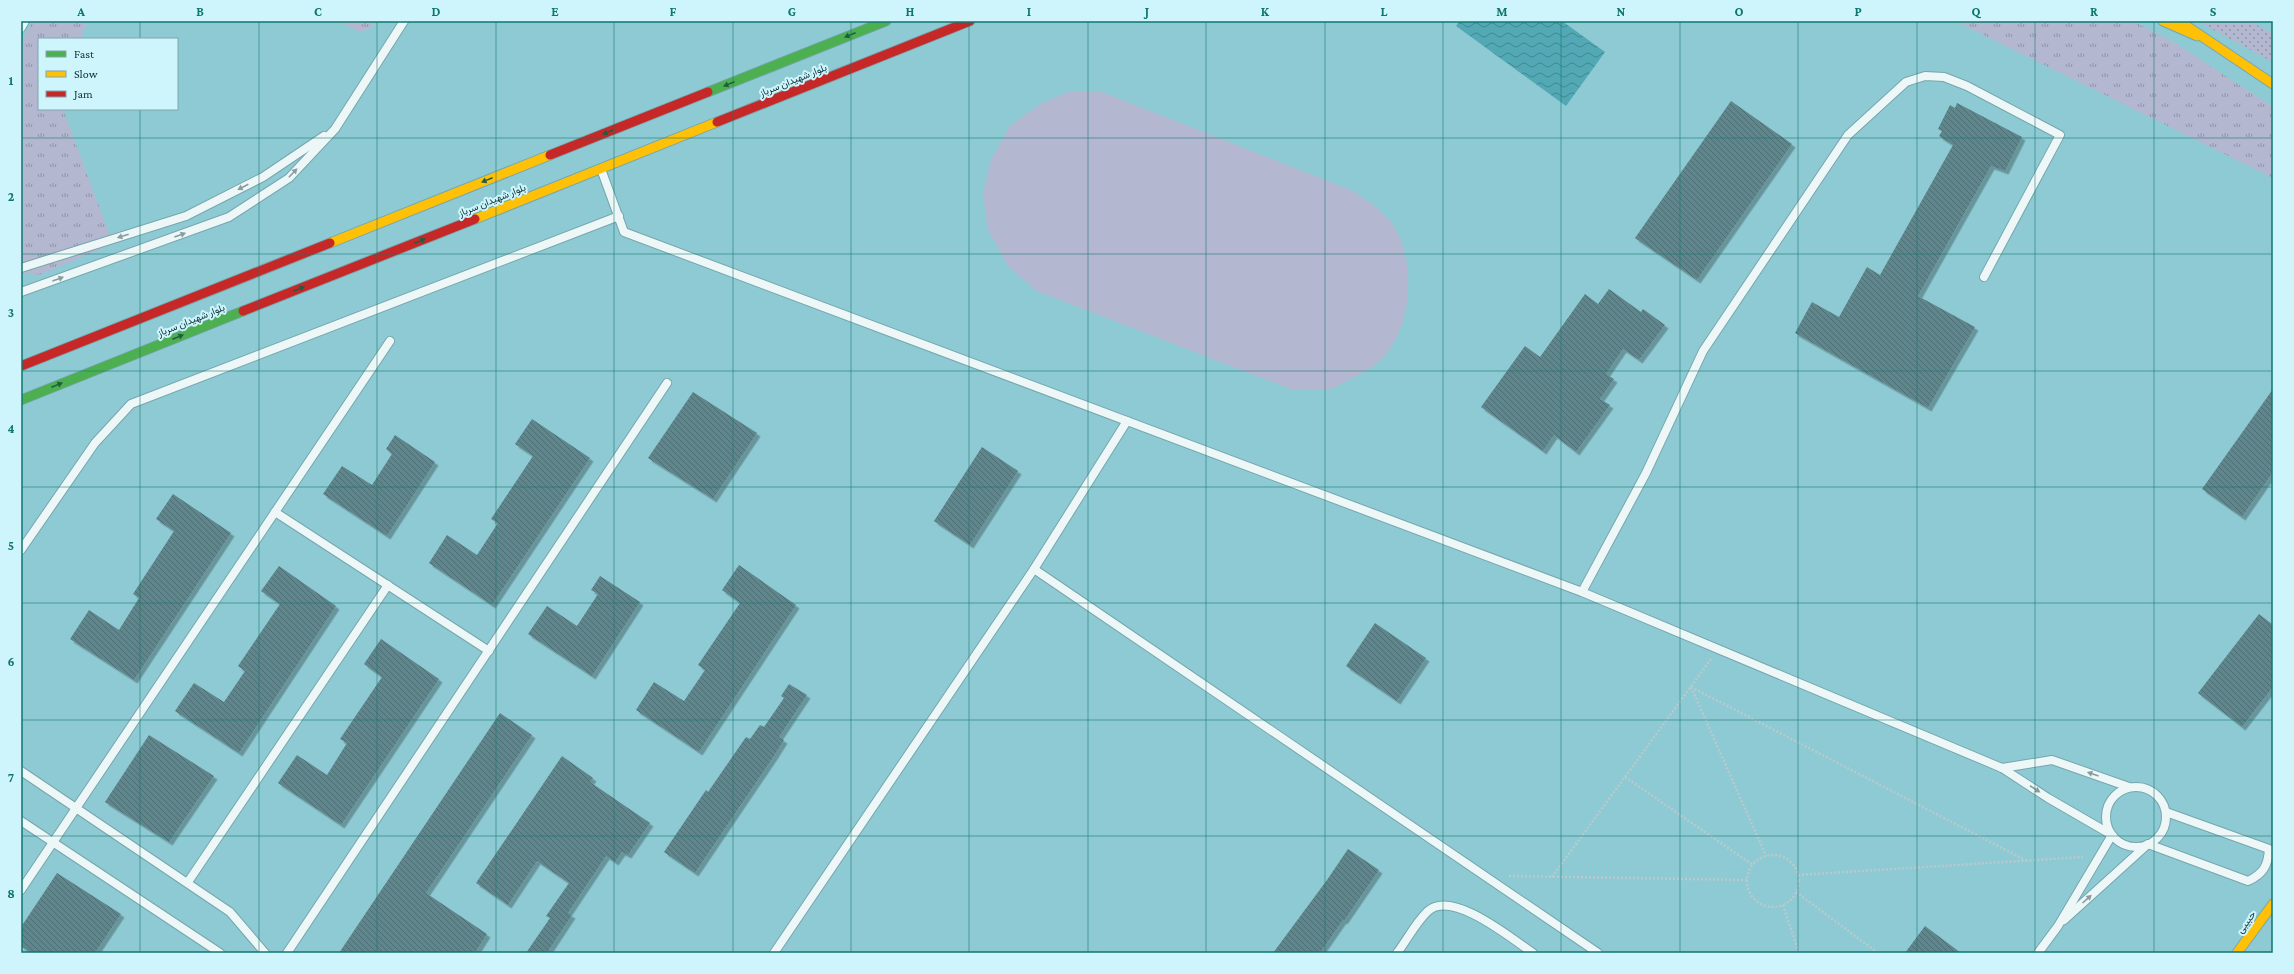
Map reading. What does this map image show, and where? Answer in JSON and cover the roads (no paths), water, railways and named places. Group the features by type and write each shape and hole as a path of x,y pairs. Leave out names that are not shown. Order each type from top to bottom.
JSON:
{"main road":[{"name":"بلوار شهیدان سرباز","path":"21,366 886,21"},
{"name":"بلوار شهیدان سرباز","path":"21,400 970,21"},
{"path":"2163,21 2204,39 2273,73"},
{"path":"2179,21 2273,84"},
{"name":"حبیبی","path":"2237,953 2273,904"}],"lane":[{"path":"21,28 25,21"},
{"path":"21,292 229,217 289,178 335,129 404,21"},
{"path":"1582,592 1646,473 1703,351 1848,135 1906,82 1925,76 1944,77 1968,86 2060,135 1984,277"},
{"path":"21,268 186,216 263,177 335,129"},
{"path":"601,168 624,232 1582,592 2002,768 2048,798 2112,835 2128,846 2138,847 2148,844 2248,881 2260,875 2268,862 2269,849 2166,812"},
{"path":"21,550 95,443 131,404 619,216"},
{"path":"21,890 390,341"},
{"path":"287,953 667,383"},
{"path":"774,953 1034,569 1127,421"},
{"path":"275,512 489,651"},
{"path":"1034,569 1598,953"},
{"path":"188,882 388,586"},
{"path":"2002,768 2052,760 2130,787 2144,788 2157,795 2166,812 2166,822 2162,831 2058,926"},
{"path":"21,771 188,882 230,912 265,953"},
{"path":"2112,835 2106,816 2108,807 2113,798 2130,787"},
{"path":"21,820 220,953"},
{"path":"2038,953 2058,926 2112,835"},
{"path":"1397,953 1428,910 1445,906 1460,908 1478,916 1532,953"}],"water":[{"path":"1460,21 1562,21 1605,52 1566,106 1456,26"}]}
